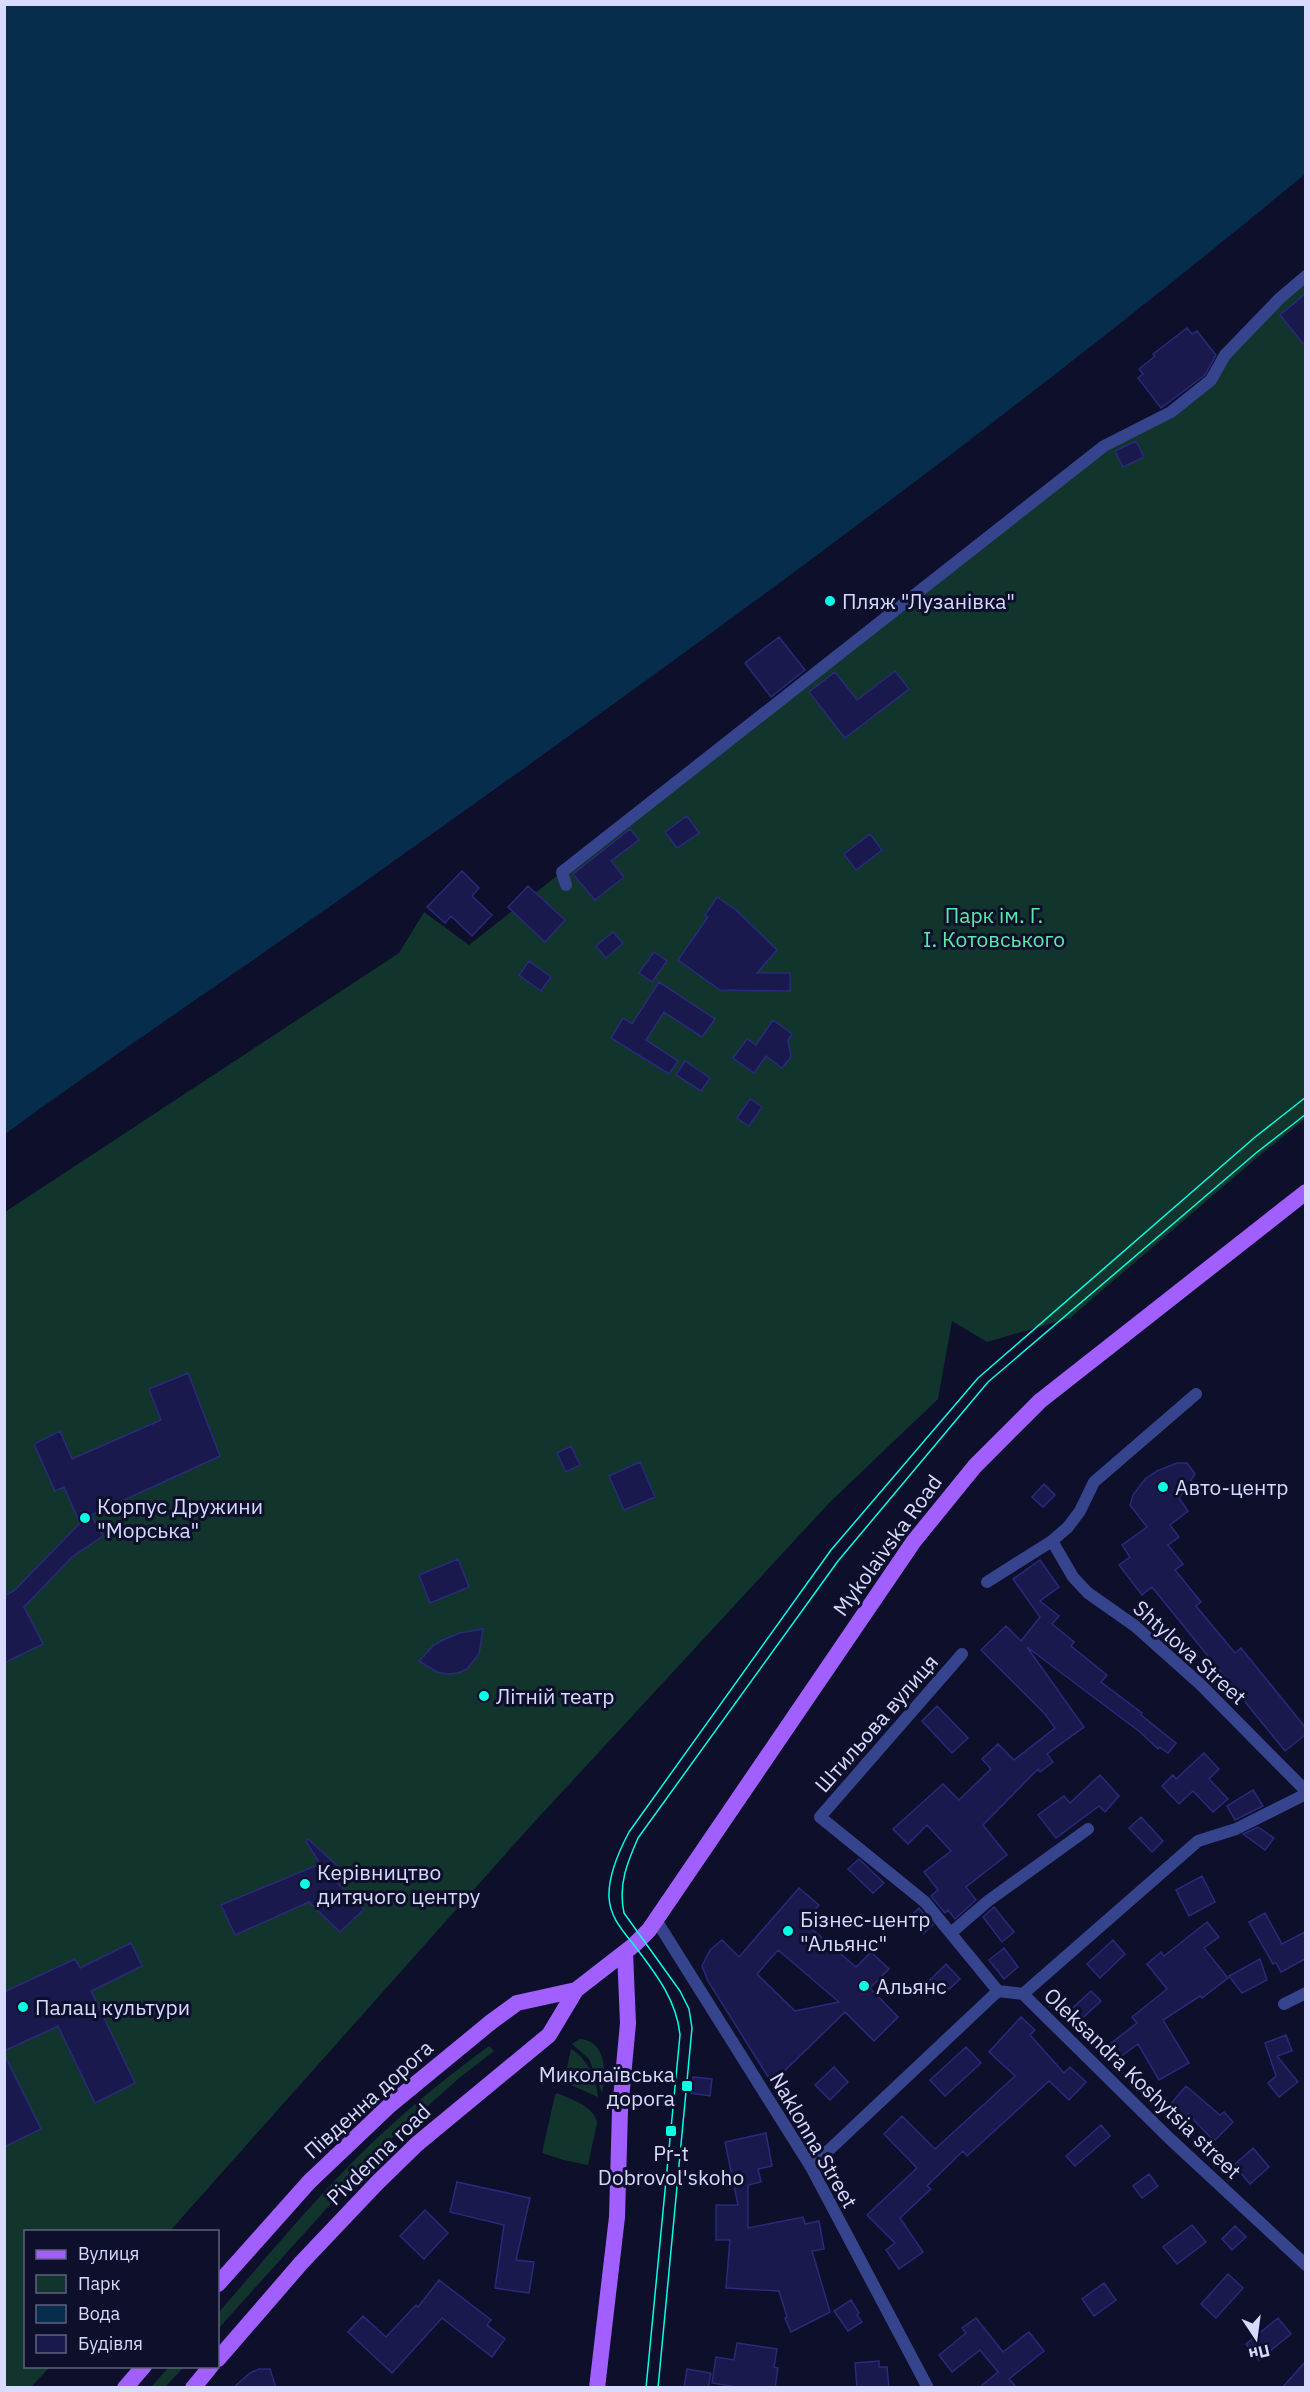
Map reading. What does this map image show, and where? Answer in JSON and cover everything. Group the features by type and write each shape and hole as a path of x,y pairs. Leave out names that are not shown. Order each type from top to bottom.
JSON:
{"main road":[{"name":"Mykolaivska Road","path":"576,1990 638,1942 656,1920 914,1541 975,1466 1040,1401 1305,1192"},
{"path":"597,2388 616,2217 620,2110 628,2023 626,1952"},
{"name":"Південна дорога","path":"219,2283 309,2182 390,2105 484,2027 517,2003 576,1990"},
{"name":"Pivdenna road","path":"219,2358 302,2262 385,2175 417,2144 549,2035 576,1990"},
{"path":"125,2388 143,2368"},
{"path":"193,2388 210,2368"}],"street":[{"path":"566,885 562,872 898,609 1017,512 1104,447 1171,412 1211,380 1225,355 1280,298 1305,276"},
{"path":"987,1582 1052,1541 1068,1527 1080,1511 1094,1482 1196,1394"},
{"name":"Shtylova Street","path":"1052,1541 1073,1577 1088,1593 1135,1626 1200,1684 1305,1792"},
{"name":"Штильова вулиця","path":"952,1932 925,1902 820,1817 962,1654"},
{"path":"1023,1994 1198,1841 1236,1829 1305,1792"},
{"path":"810,2167 998,1991 952,1932 988,1901 1088,1829"},
{"name":"Naklonna Street","path":"656,1920 810,2167 928,2388"},
{"name":"Oleksandra Koshytsia street","path":"998,1991 1023,1994 1169,2138 1305,2265"},
{"path":"1284,2004 1305,1993"}],"green space":[{"name":"Парк ім. Г. І. Котовського","path":"1305,276 1305,1119 1070,1318 987,1342 952,1321 938,1399 830,1502 526,1831 171,2230 24,2230 24,2368 49,2368 31,2387 5,2387 5,1212 399,953 424,912 469,945 1104,446 1171,412 1211,380 1225,355"},
{"path":"579,2039 595,2045 599,2051 604,2067 602,2093 589,2059 572,2044"},
{"path":"489,2046 494,2051 458,2079 382,2147 219,2328 219,2312 334,2181 402,2115"},
{"path":"571,2049 582,2058 590,2070 596,2083 598,2097 564,2082"},
{"path":"557,2093 582,2104 595,2117 597,2123 588,2165 542,2153"},
{"path":"168,2368 183,2368 165,2387 151,2387"}],"water":[{"path":"5,4 1305,5 1305,174 1079,356 731,619 377,873 5,1134"}],"building":[{"path":"1305,294 1305,346 1280,315"},
{"path":"1187,328 1192,334 1197,331 1216,355 1205,375 1161,408 1138,378 1143,374 1139,369 1155,356 1153,354"},
{"path":"1136,441 1144,457 1123,467 1115,451"},
{"path":"779,637 805,670 771,697 745,663"},
{"path":"895,671 909,689 845,738 809,692 835,672 857,700"},
{"path":"687,816 699,833 677,848 665,832"},
{"path":"630,829 639,840 611,861 624,877 595,900 573,874"},
{"path":"870,834 882,850 856,870 844,854"},
{"path":"462,871 479,888 472,896 492,915 472,936 451,916 445,923 427,907"},
{"path":"528,886 565,920 545,942 508,907"},
{"path":"717,897 736,910 777,950 757,973 790,973 790,991 720,990 678,960 708,917 705,915"},
{"path":"613,932 623,943 606,958 596,946"},
{"path":"654,952 667,961 652,982 639,973"},
{"path":"529,961 551,977 541,991 519,975"},
{"path":"659,982 715,1019 702,1037 664,1012 646,1040 678,1061 669,1074 611,1038 623,1018 632,1024"},
{"path":"773,1020 792,1034 788,1040 791,1057 782,1068 766,1056 754,1073 733,1058 747,1039 756,1045"},
{"path":"685,1061 710,1078 701,1091 676,1075"},
{"path":"750,1099 762,1107 749,1126 737,1118"},
{"name":"Корпус Дружини \"Морська\"","path":"188,1373 220,1456 91,1515 103,1536 72,1557 24,1607 43,1644 4,1663 4,1596 14,1591 85,1518 79,1521 64,1487 55,1491 34,1444 60,1431 72,1459 161,1420 149,1389"},
{"path":"571,1446 580,1465 566,1472 557,1453"},
{"path":"640,1462 655,1497 624,1510 609,1476"},
{"path":"1177,1463 1187,1463 1195,1474 1179,1498 1188,1511 1170,1525 1179,1537 1168,1545 1183,1564 1175,1570 1201,1602 1196,1606 1235,1653 1241,1648 1305,1727 1305,1735 1285,1751 1152,1587 1142,1595 1119,1565 1130,1557 1122,1545 1147,1527 1130,1505 1133,1495 1145,1479"},
{"path":"1044,1484 1055,1495 1043,1507 1032,1497"},
{"path":"458,1559 469,1587 430,1603 419,1575"},
{"path":"1040,1560 1059,1587 1040,1601 1059,1616 1052,1624 1074,1642 1071,1646 1107,1675 1101,1682 1142,1713 1141,1715 1176,1743 1168,1753 1159,1747 1158,1749 1140,1732 1027,1647 1084,1727 1047,1754 1053,1762 1040,1772 1038,1769 983,1825 1007,1855 966,1887 976,1900 955,1919 948,1910 945,1913 931,1896 938,1890 924,1872 951,1851 927,1825 908,1844 893,1829 943,1784 959,1800 991,1769 982,1759 998,1744 1014,1760 1055,1728 1045,1714 981,1650 1006,1626 1021,1641 1040,1617 1013,1579"},
{"path":"483,1629 479,1654 467,1669 447,1674 437,1672 419,1661 434,1645 443,1640 460,1633"},
{"path":"937,1706 968,1738 952,1753 922,1721"},
{"path":"1204,1753 1219,1769 1209,1779 1228,1799 1213,1812 1193,1791 1179,1804 1162,1786 1173,1775 1176,1779"},
{"path":"1100,1775 1119,1796 1105,1812 1099,1806 1056,1838 1038,1815 1064,1796 1070,1803"},
{"path":"1253,1790 1263,1806 1235,1820 1227,1806"},
{"path":"1141,1817 1163,1841 1152,1852 1129,1828"},
{"path":"1258,1827 1274,1838 1265,1850 1243,1834"},
{"name":"Керівництво дитячого центру","path":"308,1839 343,1871 334,1880 364,1909 340,1932 309,1902 235,1935 221,1905 320,1864 306,1841"},
{"path":"859,1859 884,1883 873,1893 848,1869"},
{"path":"1202,1876 1215,1902 1189,1916 1176,1890"},
{"path":"799,1888 819,1905 804,1922 856,1967 871,1952 889,1969 870,1988 898,2017 874,2041 845,2012 772,2083 708,1981 702,1966 710,1950 722,1940 739,1957","holes":["778,1950 839,2002 795,2011 757,1974"]},
{"path":"994,1907 1014,1932 1002,1942 983,1917"},
{"path":"919,1908 933,1925 923,1934 908,1918"},
{"path":"1265,1913 1282,1944 1305,1932 1305,1959 1281,1972 1276,1963 1273,1964 1249,1922"},
{"path":"1207,1922 1219,1937 1204,1948 1228,1978 1202,1998 1200,1996 1163,2020 1189,2063 1159,2080 1138,2044 1115,2061 1105,2048 1137,2023 1132,2017 1167,1989 1147,1964 1161,1952 1164,1956"},
{"path":"1113,1940 1125,1954 1100,1978 1087,1964"},
{"path":"131,1943 142,1966 91,1991 135,2083 95,2103 58,2026 4,2051 4,1992 75,1959 80,1968"},
{"path":"1004,1948 1018,1967 1004,1979 989,1960"},
{"path":"1260,1959 1267,1980 1242,1993 1229,1976"},
{"path":"946,1964 960,1979 943,1995 929,1981"},
{"path":"1091,1991 1101,2001 1075,2025 1066,2014"},
{"path":"1021,2017 1035,2030 1030,2035 1064,2073 1070,2067 1086,2082 1069,2100 1049,2081 967,2156 963,2151 927,2186 931,2189 900,2218 923,2252 899,2269 886,2250 895,2243 867,2215 917,2168 884,2134 902,2116 935,2149 1015,2076 989,2052"},
{"path":"1286,2035 1292,2051 1277,2056 1298,2082 1279,2097 1268,2083 1276,2076 1265,2043"},
{"path":"966,2047 981,2063 945,2096 930,2080"},
{"path":"4,2054 41,2129 4,2147"},
{"path":"834,2067 848,2082 830,2100 815,2085"},
{"path":"693,2077 712,2079 710,2096 691,2093"},
{"path":"1186,2086 1220,2115 1224,2112 1233,2122 1214,2141 1188,2114 1185,2118 1170,2105"},
{"path":"1101,2125 1110,2136 1075,2166 1066,2156"},
{"path":"766,2133 772,2166 758,2169 761,2182 748,2185 748,2228 803,2217 805,2224 819,2221 824,2249 812,2251 830,2312 791,2332 785,2318 787,2317 779,2291 726,2288 730,2240 716,2240 716,2205 738,2205 725,2142"},
{"path":"1253,2148 1269,2167 1250,2184 1234,2165"},
{"path":"1149,2174 1158,2186 1142,2198 1133,2186"},
{"path":"457,2182 530,2198 516,2260 534,2262 529,2293 495,2288 504,2225 450,2212"},
{"path":"425,2210 448,2233 424,2259 400,2236"},
{"path":"1192,2225 1206,2242 1177,2264 1163,2247"},
{"path":"1235,2226 1246,2237 1232,2250 1222,2239"},
{"path":"1228,2274 1243,2288 1216,2318 1201,2304"},
{"path":"439,2280 491,2320 487,2325 505,2339 492,2357 442,2318 392,2373 348,2332 363,2316 386,2337 416,2305 418,2307"},
{"path":"1104,2283 1116,2300 1094,2316 1082,2299"},
{"path":"851,2300 862,2322 848,2331 834,2311"},
{"path":"976,2318 1003,2352 1029,2332 1044,2351 1009,2379 1017,2388 979,2388 998,2372 980,2350 952,2372 939,2355 966,2333 962,2328"},
{"path":"1278,2318 1291,2334 1259,2360 1246,2344"},
{"path":"737,2343 777,2349 774,2367 778,2368 775,2388 742,2388 712,2383 716,2357 734,2360"},
{"path":"879,2361 879,2367 887,2367 889,2388 857,2388 855,2363"},
{"path":"1305,2362 1305,2388 1282,2388"},
{"path":"259,2369 270,2369 276,2388 233,2388 250,2373"},
{"path":"687,2369 711,2373 708,2388 684,2388"}],"tram line":[{"path":"646,2388 680,2035 675,2011 665,1989 619,1925 610,1905 609,1889 612,1872 625,1839 831,1550 978,1378 1254,1138 1306,1097"},
{"path":"658,2388 692,2028 689,2009 680,1991 624,1913 623,1884 627,1865 638,1838 838,1561 988,1382 1256,1153 1306,1114"}],"place":[{"name":"Пляж \"Лузанівка\"","path":"830,601"},
{"name":"Авто-центр","path":"1163,1487"},
{"name":"Корпус Дружини \"Морська\"","path":"85,1518"},
{"name":"Літній театр","path":"484,1696"},
{"name":"Керівництво дитячого центру","path":"305,1884"},
{"name":"Бізнес-центр \"Альянс\"","path":"788,1931"},
{"name":"Альянс","path":"864,1986"},
{"name":"Палац культури","path":"23,2007"},
{"name":"Миколаївська дорога","path":"687,2086"},
{"name":"Pr-t Dobrovol'skoho","path":"671,2131"}]}
